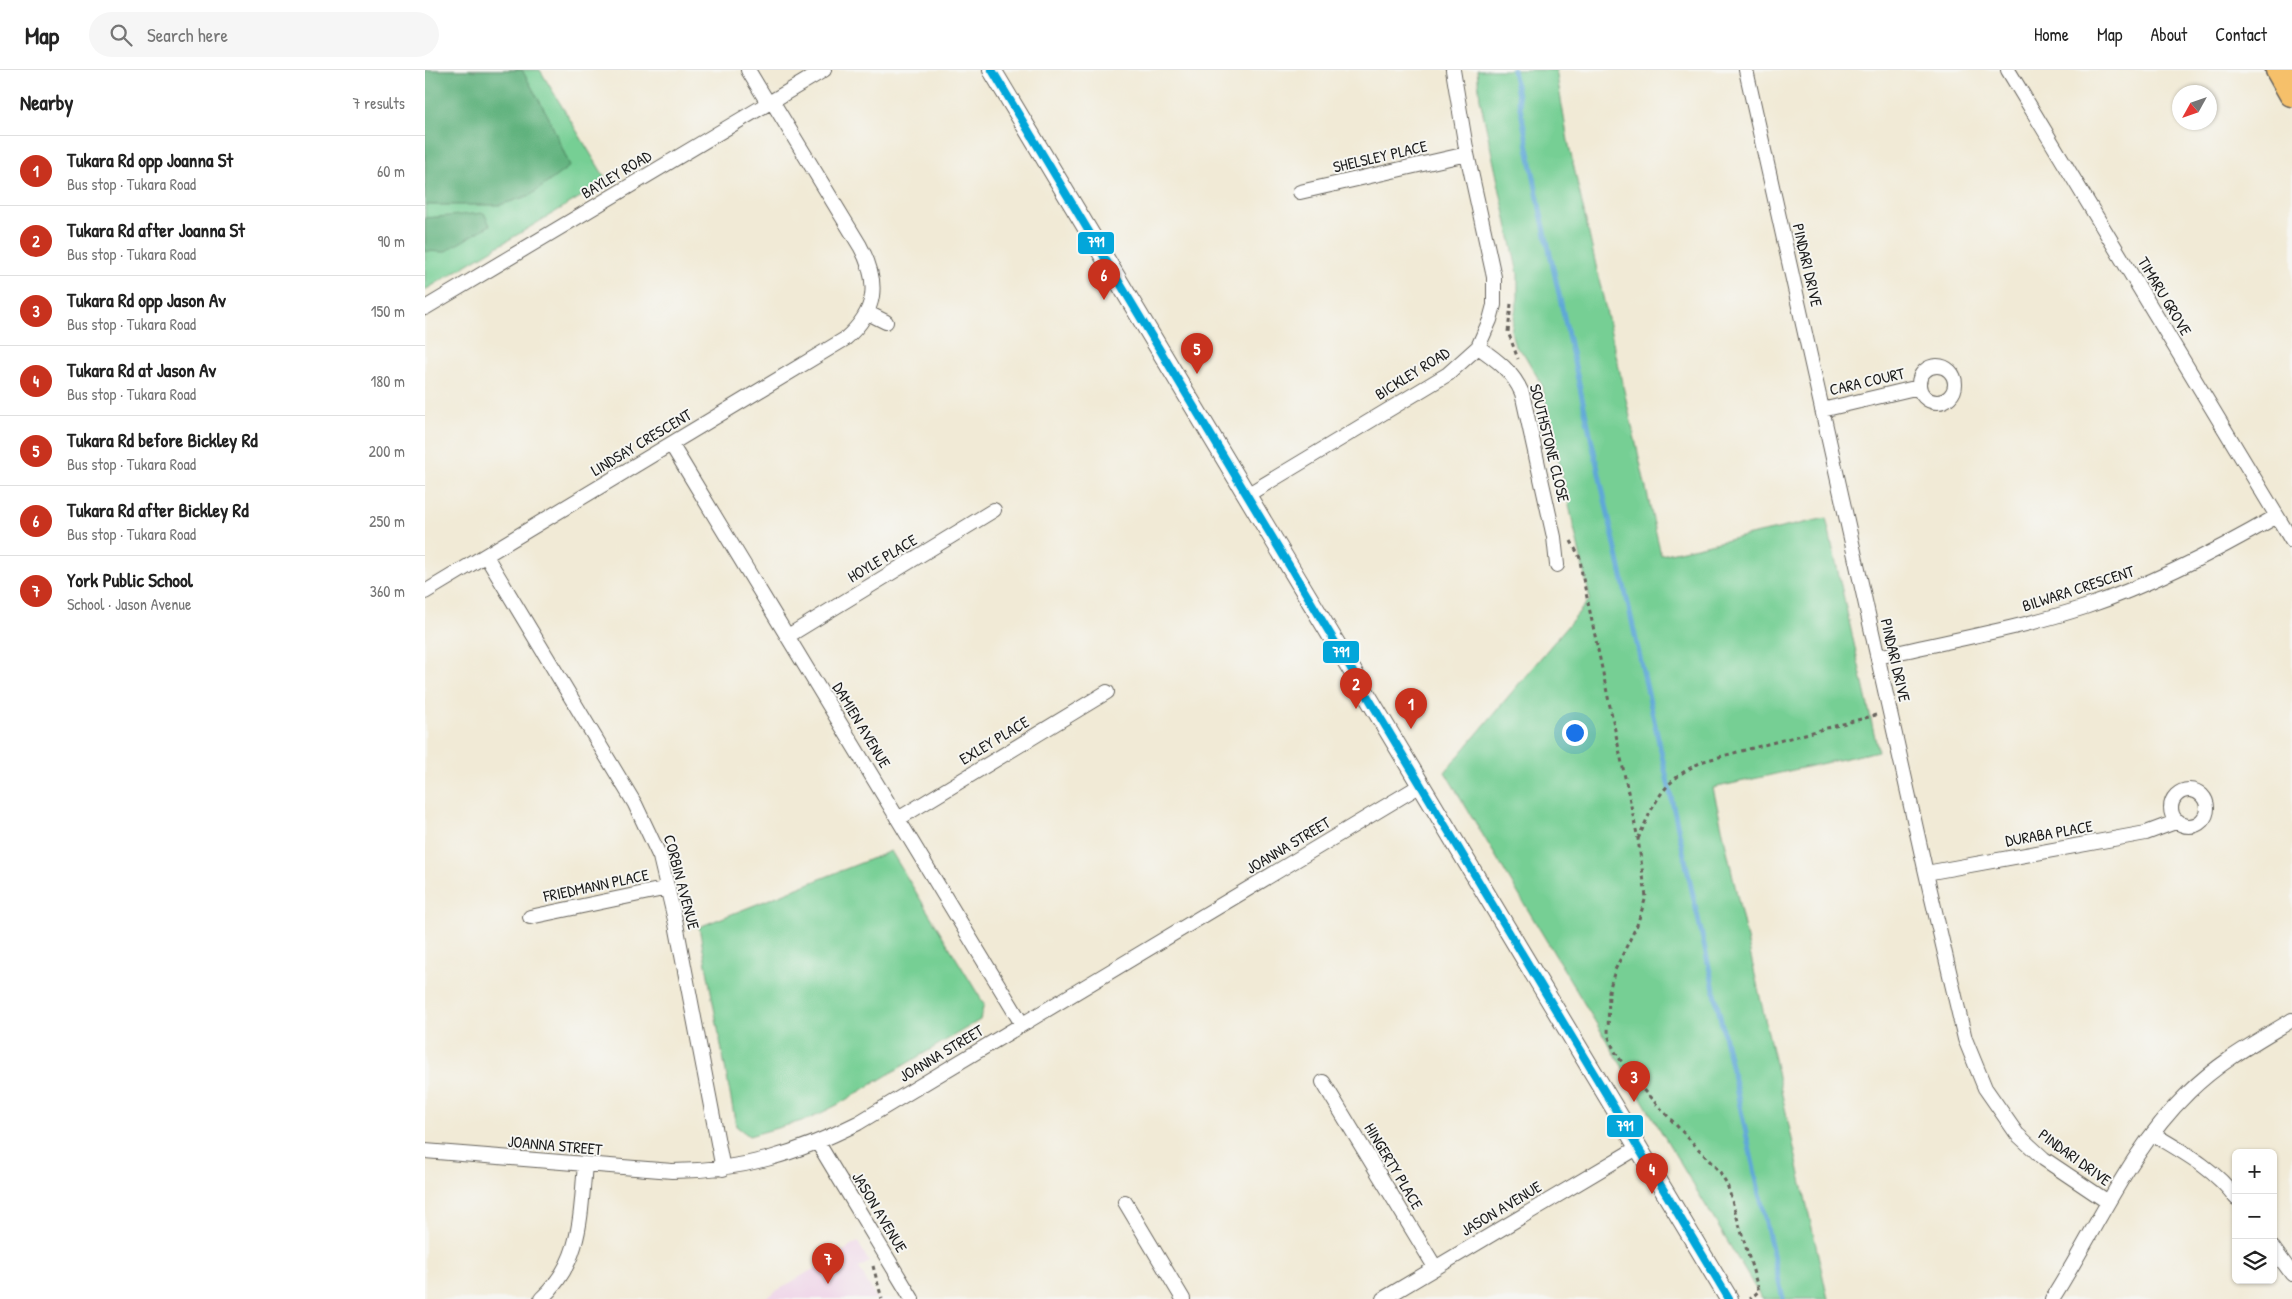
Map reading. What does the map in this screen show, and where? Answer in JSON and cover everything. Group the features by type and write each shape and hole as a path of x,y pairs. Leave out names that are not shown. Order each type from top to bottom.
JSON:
{"highway":[{"path":"2279,70 2292,93"}],"street":[{"name":"LINDSAY CRESCENT","path":"425,592 845,340 859,328 871,300 873,278 865,255 748,70"},
{"name":"BAYLEY ROAD","path":"425,308 824,70"},
{"path":"992,70 1729,1299"},
{"name":"BICKLEY ROAD","path":"1247,495 1448,374 1478,347 1490,320 1494,305 1494,277 1467,154 1453,70"},
{"name":"PINDARI DRIVE","path":"1746,70 1965,1039 1985,1088 2005,1120 2030,1147 2058,1170 2108,1202"},
{"name":"TIMARU GROVE","path":"2008,70 2292,541"},
{"name":"SHELSLEY PLACE","path":"1300,192 1467,154"},
{"path":"867,313 886,322"},
{"name":"SOUTHSTONE CLOSE","path":"1478,347 1505,367 1517,383 1522,394 1554,537 1557,565"},
{"name":"CARA COURT","path":"1822,410 1919,387"},
{"name":"DAMIEN AVENUE","path":"671,444 1022,1024"},
{"name":"HOYLE PLACE","path":"788,636 994,510"},
{"name":"BILWARA CRESCENT","path":"1878,657 2019,625 2104,600 2194,562 2277,516"},
{"name":"CORBIN AVENUE","path":"486,556 635,804 660,857 668,888 723,1169"},
{"name":"EXLEY PLACE","path":"898,819 1107,692"},
{"name":"JOANNA STREET","path":"425,1151 672,1171 723,1169 765,1160 818,1143 858,1123 1421,785"},
{"name":"DURABA PLACE","path":"1926,873 2146,832 2178,821"},
{"name":"FRIEDMANN PLACE","path":"530,917 668,888"},
{"path":"2052,1299 2108,1202 2153,1134 2174,1107 2205,1077 2238,1053 2292,1020"},
{"name":"HINGERTY PLACE","path":"1323,1082 1435,1267"},
{"path":"2153,1134 2203,1165 2223,1182 2233,1194"},
{"name":"JASON AVENUE","path":"818,1143 911,1299"},
{"name":"JASON AVENUE","path":"1383,1299 1637,1148"},
{"path":"541,1299 561,1276 575,1248 579,1235 585,1165"},
{"path":"1125,1202 1183,1299"},
{"path":"2277,1253 2292,1274"}],"path":[{"path":"1511,296 1509,332 1518,360"},
{"path":"1569,537 1580,558 1581,574 1638,839 1646,897 1637,925 1615,970 1609,991 1609,1035 1614,1050 1633,1079 1711,1161 1723,1178 1759,1291 1750,1299"},
{"path":"1638,839 1659,796 1668,783 1685,770 1704,761 1873,716"},
{"path":"869,1258 873,1266 881,1299"}],"shaded area":[{"path":"858,1242 869,1262 859,1268 877,1299 763,1299"}],"green space":[{"path":"425,70 540,70 607,181 425,290"},
{"path":"425,70 522,70 548,116 570,166 531,195 500,205 425,205"},
{"path":"1477,70 1556,70 1568,141 1661,555 1826,518 1878,751 1713,788 1828,1299 1762,1299 1445,772 1590,599 1542,385 1524,354 1515,347 1511,331 1518,298 1518,274 1480,99"},
{"path":"484,213 490,225 444,252 425,251 425,218"},
{"path":"891,851 984,1004 980,1020 837,1105 809,1119 749,1136 736,1126 699,927"}],"waterway":[{"path":"1513,70 1540,209 1783,1299"}],"transit line":[{"name":"791","path":"992,70 1729,1299"}],"place":[{"name":"Tukara Rd after Bickley Rd","path":"1104,300"},
{"name":"Tukara Rd before Bickley Rd","path":"1197,374"},
{"name":"Tukara Rd after Joanna St","path":"1356,709"},
{"name":"Tukara Rd opp Joanna St","path":"1411,729"},
{"name":"Tukara Rd opp Jason Av","path":"1634,1102"},
{"name":"Tukara Rd at Jason Av","path":"1652,1194"},
{"name":"York Public School","path":"828,1284"}]}
